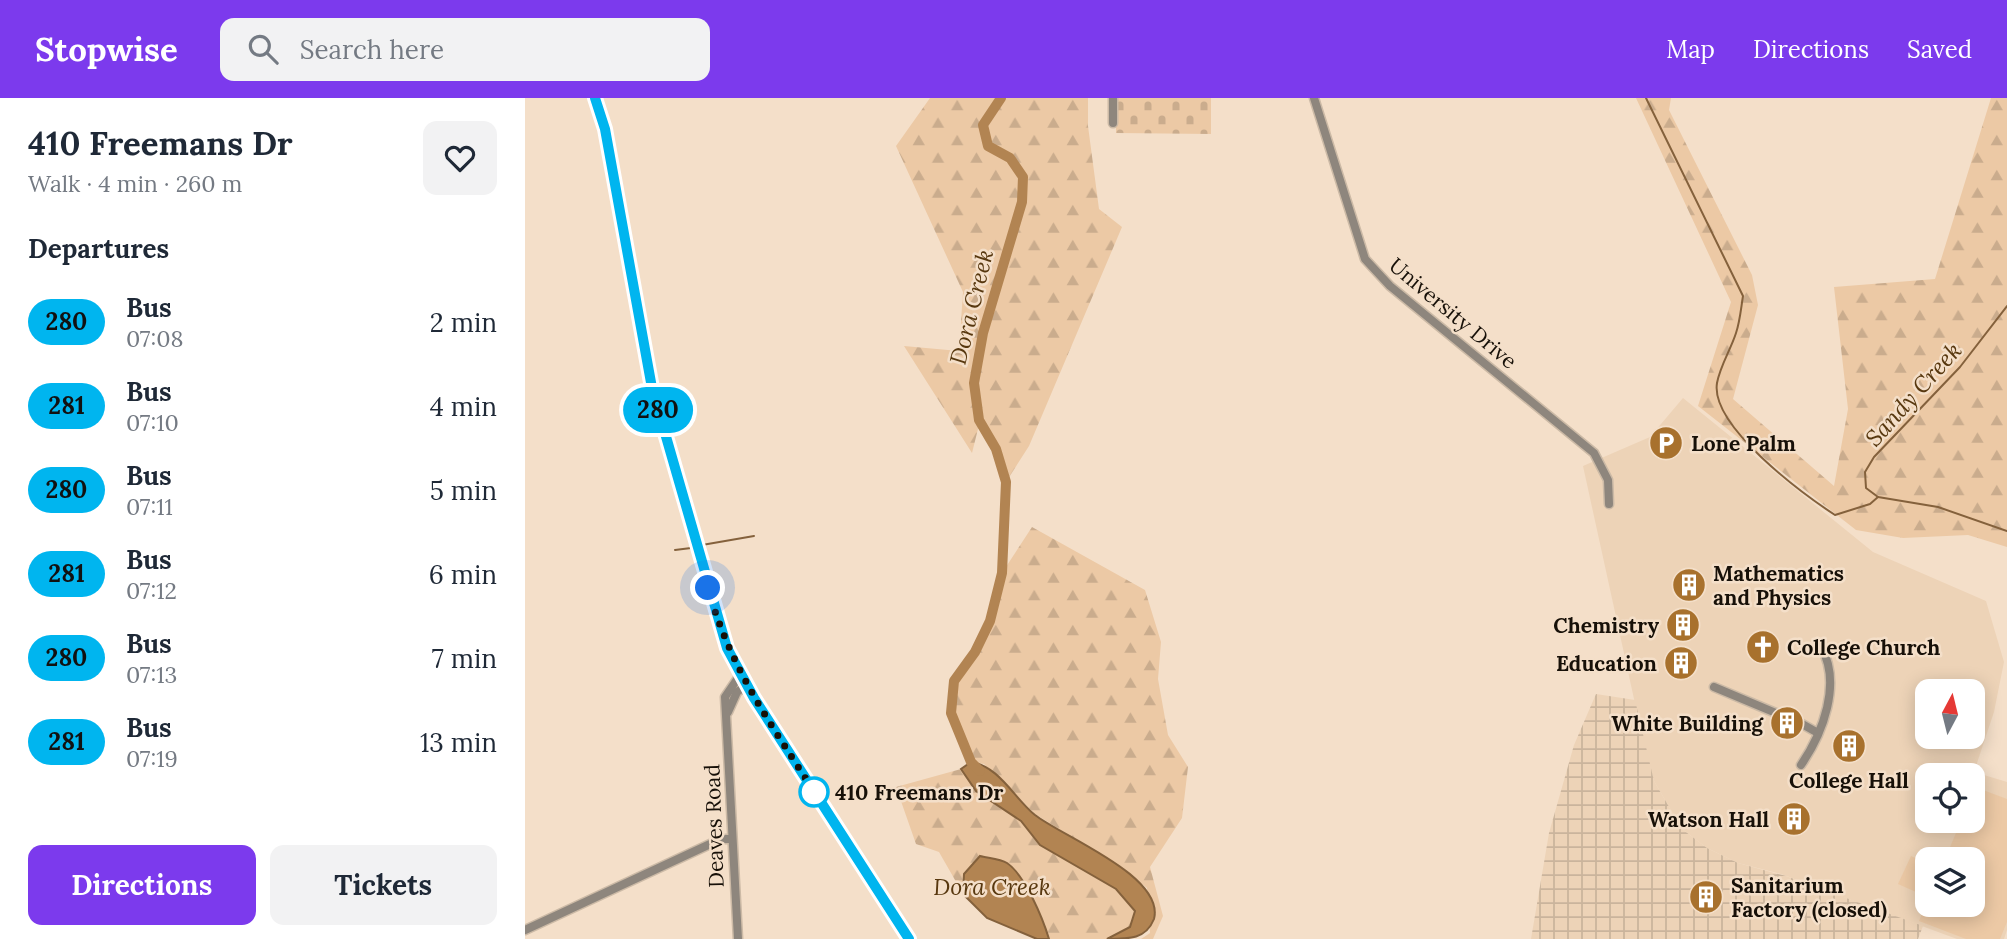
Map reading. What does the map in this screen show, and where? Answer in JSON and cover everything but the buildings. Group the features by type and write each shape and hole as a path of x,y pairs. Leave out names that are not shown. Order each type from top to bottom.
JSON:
{"main road":[{"path":"595,98 605,129 652,388 715,613 744,680 909,939"}],"street":[{"path":"1113,98 1113,123"},
{"name":"University Drive","path":"1314,98 1365,259 1389,286 1594,453 1608,480 1609,503"},
{"path":"1801,765 1814,747 1831,685 1828,660 1821,647"},
{"name":"Deaves Road","path":"739,939 731,839 728,712 725,697 744,680"},
{"path":"1714,687 1783,716"},
{"path":"1795,720 1818,733"},
{"path":"525,930 721,839 731,839"}],"shaded area":[{"path":"1683,398 1873,552 1986,601 2004,662 1994,712 1985,739 1985,679 1915,679 1915,749 1982,749 1977,763 1915,763 1915,833 1985,833 1985,775 2007,782 2007,930 2004,939 1957,939 1781,874 1738,863 1707,848 1682,829 1654,781 1583,466 1650,437"},
{"path":"1596,694 1635,700 1654,781 1682,829 1707,848 1738,863 1786,876 1923,926 1918,939 1531,939 1549,833 1574,745"}],"green space":[{"path":"930,98 1088,98 1088,126 1099,209 1122,227 1029,446 1006,482 996,449 980,421 972,453 904,346 959,351 963,292 896,146"},
{"path":"1116,98 1211,98 1211,134 1116,133"},
{"path":"1636,98 1671,98 1669,110 1752,275 1758,305 1733,399 1834,486 1848,409 1834,287 1935,279 1991,98 2007,98 2007,547 1968,535 1903,538 1856,530 1698,406 1731,302"},
{"path":"1032,527 1145,590 1161,642 1158,679 1168,735 1188,767 1182,818 1150,867 1163,916 1153,939 1141,939 1150,933 1147,888 1123,869 1035,814 984,764 971,762 951,713 954,681 975,652 990,621 1002,573"},
{"path":"961,769 976,791 1021,821 1040,845 1116,889 1135,911 1130,927 1107,939 1049,939 1031,899 1007,863 964,874 963,894 939,852 916,844 896,787"},
{"path":"1985,791 2007,799 2007,922 2000,939 1966,939 1919,921 1921,917 1985,917 1985,847 1950,847 1956,833 1985,833"},
{"path":"1911,856 1915,858 1915,892 1898,884"}],"water":[{"name":"Dora Creek","path":"971,762 998,776 1035,815 1129,873 1144,888 1153,903 1154,919 1147,931 1130,938 1107,939 1130,927 1135,911 1116,889 1040,845 1021,821 976,791 961,769"},
{"name":"Dora Creek","path":"980,856 1007,863 1014,869 1033,898 1049,939 1037,939 987,918 963,894 964,874"}],"waterway":[{"name":"Dora Creek","path":"980,771 971,762 951,713 954,681 975,652 990,621 1002,573 1006,482 996,449 979,420 974,383 983,333 1022,202 1023,177 1010,158 988,146 983,125 1001,98"},
{"path":"1646,98 1743,296 1734,339 1717,383 1719,400 1728,419 1761,457 1802,492 1835,515 1870,504 1878,497"},
{"name":"Sandy Creek","path":"2007,306 1960,367 1874,457 1865,472 1866,488 1878,497 1938,507 2007,531"},
{"path":"702,545 754,536"},
{"path":"675,550 691,548"}],"bus line":[{"name":"280","path":"595,98 605,129 652,388 727,648 754,698 909,939"}],"place":[{"name":"Lone Palm","path":"1666,443"},
{"name":"Mathematics and Physics","path":"1689,585"},
{"name":"Chemistry","path":"1683,625"},
{"name":"College Church","path":"1763,647"},
{"name":"Education","path":"1681,663"},
{"name":"White Building","path":"1787,723"},
{"name":"College Hall","path":"1849,746"},
{"name":"410 Freemans Dr","path":"814,792"},
{"name":"Watson Hall","path":"1794,819"},
{"name":"Sanitarium Factory (closed)","path":"1706,897"}],"route":[{"path":"708,588 727,648 740,675 817,796 814,792"}]}
